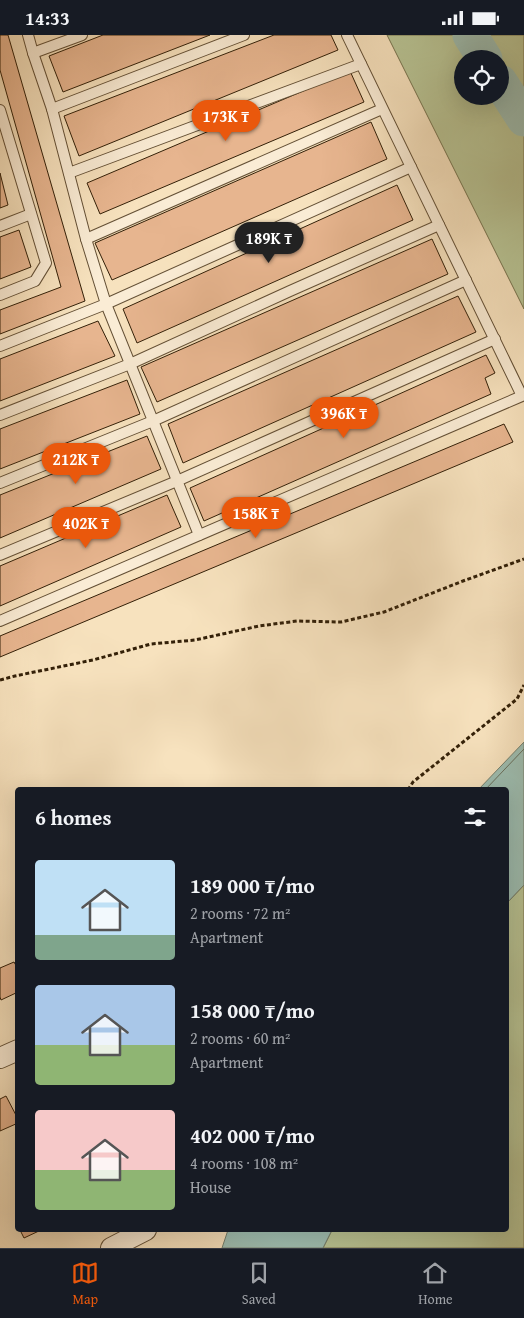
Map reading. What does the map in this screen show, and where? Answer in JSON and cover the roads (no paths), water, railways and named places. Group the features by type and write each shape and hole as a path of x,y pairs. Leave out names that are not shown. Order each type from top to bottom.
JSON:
{"street":[{"path":"0,1058 15,1051"},
{"path":"111,1248 142,1232"}],"lane":[{"path":"28,35 32,53 52,109 86,239 106,304 200,535"},
{"path":"32,53 82,35"},
{"path":"52,109 244,35"},
{"path":"0,621 522,396 347,35"},
{"path":"69,173 360,64"},
{"path":"86,239 382,109"},
{"path":"0,110 46,263 35,281 0,295"},
{"path":"0,150 10,147"},
{"path":"0,346 106,304 411,167"},
{"path":"0,226 31,214"},
{"path":"0,415 130,364 439,225"},
{"path":"0,483 153,421 466,280"},
{"path":"0,555 178,481 494,339"}],"water":[{"path":"524,742 524,885 509,901 509,787 481,787"},
{"path":"227,1232 331,1232 323,1248 222,1248"}],"waterway":[{"path":"470,35 479,50"},
{"path":"509,96 524,119"}]}
